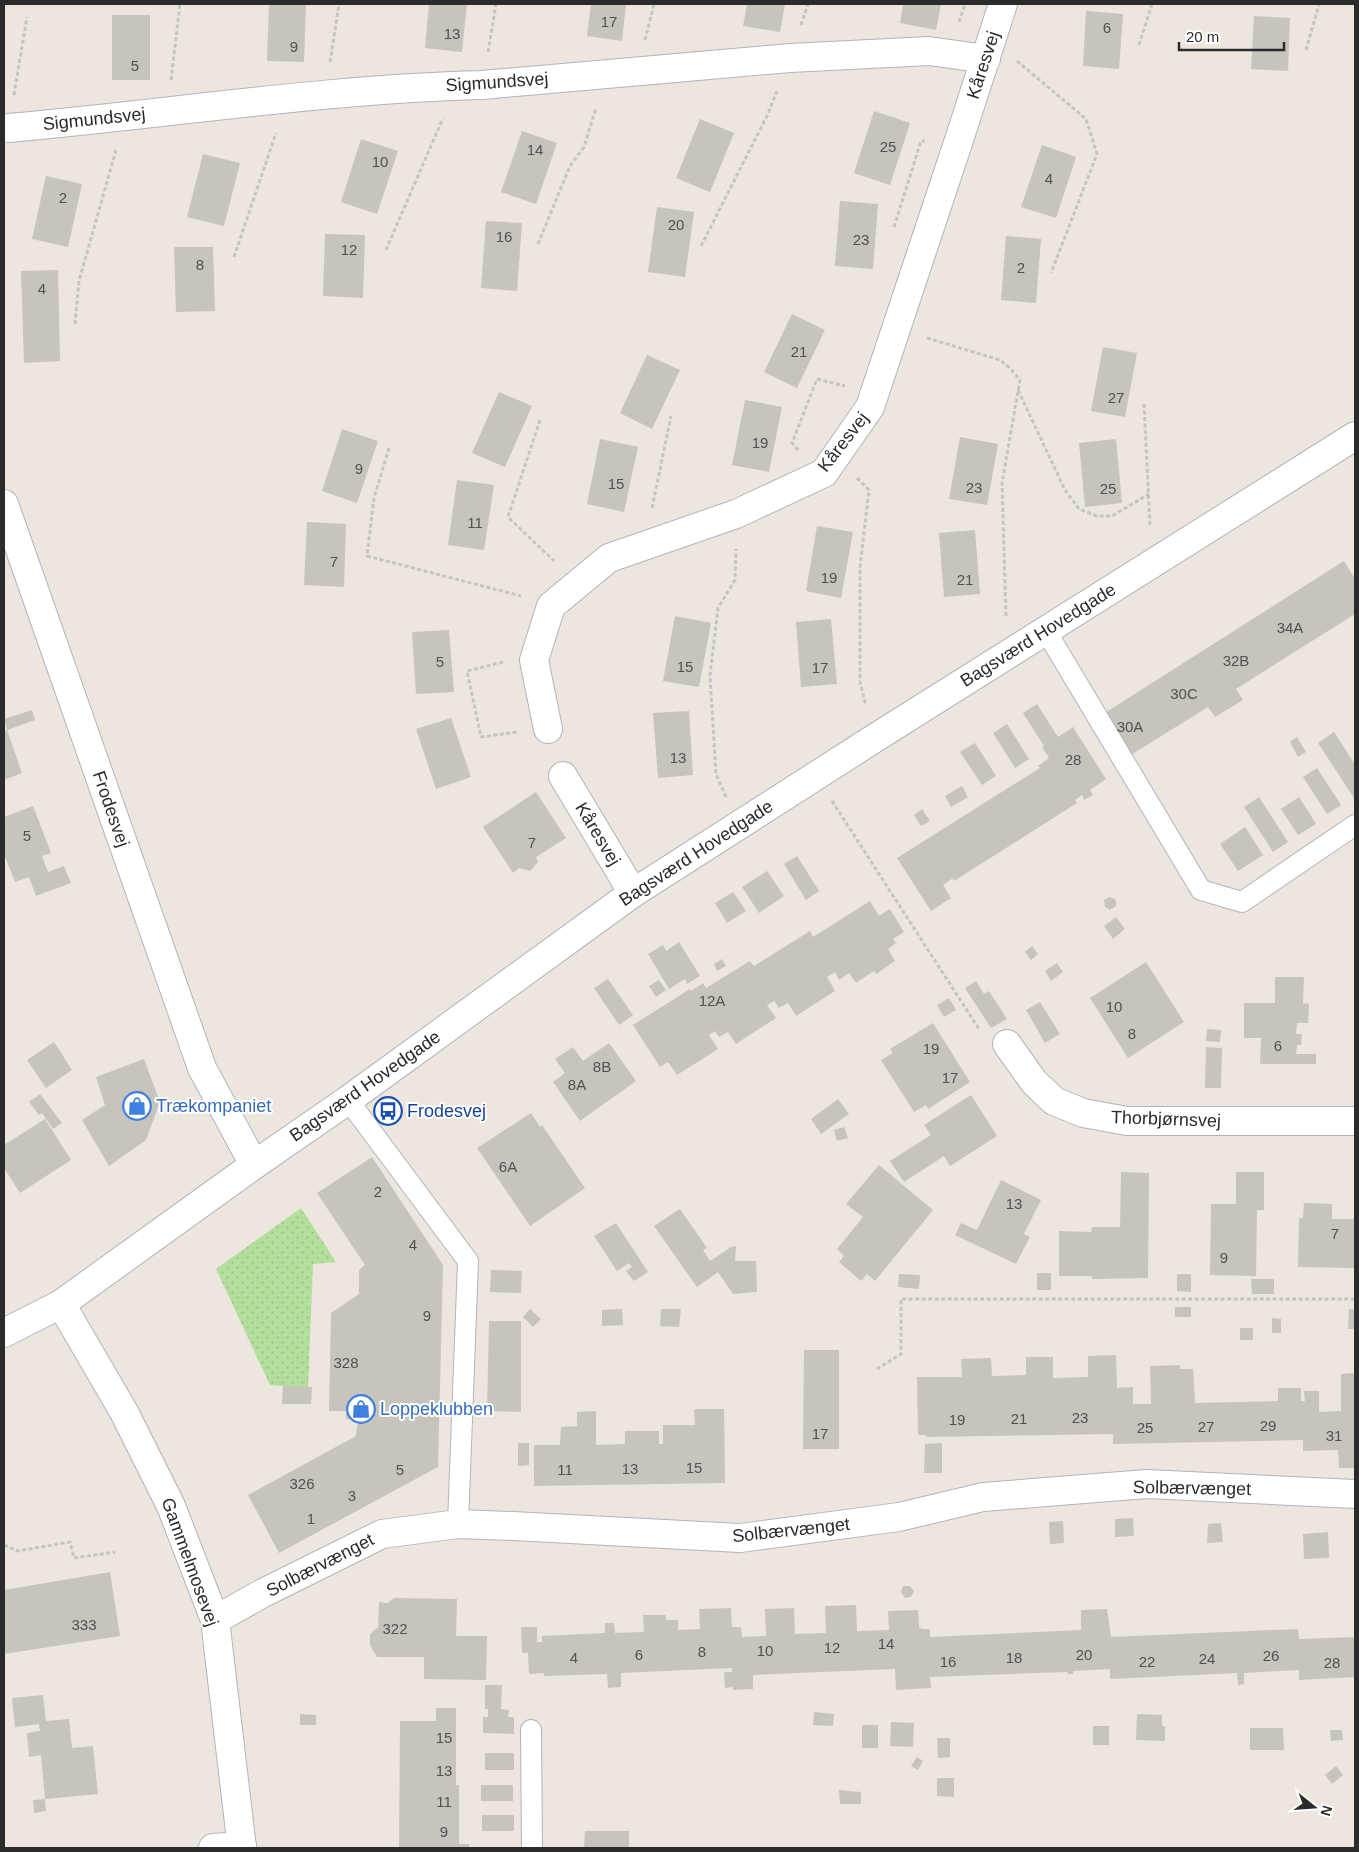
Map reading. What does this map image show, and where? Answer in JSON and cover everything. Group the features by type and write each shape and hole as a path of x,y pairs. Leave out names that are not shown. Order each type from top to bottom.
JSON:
{"street":[{"name":"Kåresvej","path":"551,606 609,558 736,514 830,465 870,407 897,330 1003,4"},
{"name":"Sigmundsvej","path":"12,128 329,95 482,85 790,58 989,49"},
{"name":"Bagsværd Hovedgade","path":"4,1333 61,1304 348,1100 633,893 1017,648 1355,436"},
{"name":"Frodesvej","path":"4,504 202,1068 254,1165"},
{"path":"548,729 534,660 551,606"},
{"name":"Kåresvej","path":"563,776 633,893"},
{"name":"Thorbjørnsvej","path":"1007,1044 1034,1082 1054,1101 1083,1113 1127,1121 1355,1121"},
{"name":"Gammelmosevej","path":"61,1304 124,1412 171,1506 215,1620 242,1847 213,1848"},
{"name":"Solbærvænget","path":"215,1620 263,1593 382,1534 458,1524 740,1538 899,1517 984,1497 1147,1484 1355,1494"}],"lane":[{"path":"1046,630 1202,890 1242,902 1355,825"},
{"path":"348,1100 468,1261 458,1524"},
{"path":"531,1730 532,1848"}],"path":[{"path":"168,111 180,4"},
{"path":"329,95 331,54 339,4"},
{"path":"482,85 496,4"},
{"path":"701,246 768,114 790,58 808,4"},
{"path":"1138,45 1152,4"},
{"path":"1306,50 1319,4"},
{"path":"12,128 14,92 27,17"},
{"path":"989,49 1086,119 1097,154 1051,273"},
{"path":"538,244 570,166 584,147 606,73"},
{"path":"386,250 446,109 447,86"},
{"path":"234,258 279,124 280,100"},
{"path":"75,324 79,281 121,130 123,116"},
{"path":"897,330 1000,360 1020,380 1002,483 1005,614 1017,648"},
{"path":"875,738 860,682 860,567 869,490 792,444 817,379 846,386 878,384"},
{"path":"1018,390 1065,490 1079,509 1097,516 1112,516 1149,494"},
{"path":"1144,404 1152,564"},
{"path":"645,545 671,416"},
{"path":"540,420 508,517 577,583"},
{"path":"389,448 374,498 367,556 529,598 551,606"},
{"path":"736,514 735,580 718,608 710,675 716,774 738,825"},
{"path":"536,653 467,671 481,737 548,729"},
{"path":"816,776 984,1036 1007,1044"},
{"path":"877,1369 901,1354 901,1299 1355,1299"},
{"path":"4,1545 18,1551 70,1542 74,1558 115,1552"}],"green space":[{"path":"301,1208 336,1262 313,1264 308,1388 270,1385 216,1269"}],"building":[{"path":"269,4 306,4 304,62 267,61"},
{"path":"429,4 467,4 462,52 425,48"},
{"path":"591,4 626,4 622,41 587,36"},
{"path":"747,4 785,4 780,32 743,26"},
{"path":"903,4 941,4 936,30 900,23"},
{"path":"1086,11 1123,14 1119,69 1083,66"},
{"path":"112,15 150,15 150,80 112,80"},
{"path":"1254,16 1290,18 1288,71 1251,69"},
{"path":"874,111 910,123 890,185 854,173"},
{"path":"700,119 734,133 710,192 676,178"},
{"path":"522,131 557,143 536,204 501,192"},
{"path":"361,139 398,151 377,214 341,202"},
{"path":"1042,145 1076,157 1056,218 1021,207"},
{"path":"203,154 240,163 224,226 187,217"},
{"path":"46,176 82,184 68,247 32,239"},
{"path":"840,201 878,204 873,269 835,266"},
{"path":"657,207 694,212 685,277 648,272"},
{"path":"486,221 522,223 517,291 481,288"},
{"path":"325,234 365,235 363,298 323,296"},
{"path":"1006,236 1041,239 1036,303 1001,300"},
{"path":"174,247 213,247 215,311 176,312"},
{"path":"58,270 60,361 24,363 21,271"},
{"path":"792,314 825,330 797,388 764,372"},
{"path":"1103,347 1137,353 1125,417 1091,411"},
{"path":"647,355 680,370 652,429 620,413"},
{"path":"499,392 532,406 505,467 472,453"},
{"path":"745,400 782,407 769,472 732,465"},
{"path":"342,429 378,441 357,503 322,491"},
{"path":"960,437 998,444 987,505 949,499"},
{"path":"600,439 638,447 624,512 587,504"},
{"path":"1116,439 1122,503 1085,507 1079,443"},
{"path":"457,480 494,485 484,550 448,545"},
{"path":"307,522 346,524 344,587 304,585"},
{"path":"817,526 853,532 841,598 806,591"},
{"path":"975,530 980,594 944,597 939,533"},
{"path":"1344,561 1355,579 1355,614 1236,689 1243,700 1215,717 1208,707 1126,758 1100,716"},
{"path":"675,616 711,623 699,687 663,681"},
{"path":"831,619 837,684 801,687 796,622"},
{"path":"449,630 454,692 416,694 412,632"},
{"path":"1037,704 1058,737 1073,727 1106,779 1090,790 1093,795 1084,800 1082,795 1075,800 1077,803 954,881 953,878 943,885 951,898 931,911 897,858 1040,768 1038,766 1049,758 1042,747 1044,746 1023,713"},
{"path":"32,710 35,720 7,730 4,719"},
{"path":"689,711 693,775 658,778 653,713"},
{"path":"451,718 471,777 436,789 416,729"},
{"path":"1007,724 1029,759 1015,768 993,733"},
{"path":"7,730 22,773 4,780 4,731"},
{"path":"1334,732 1355,762 1354,798 1318,743"},
{"path":"1297,737 1306,752 1298,757 1290,742"},
{"path":"975,743 996,776 982,785 960,752"},
{"path":"1317,768 1341,805 1327,814 1303,777"},
{"path":"962,786 968,797 951,807 945,796"},
{"path":"536,792 566,838 536,857 538,862 530,871 519,868 513,873 483,827"},
{"path":"1259,797 1288,842 1273,852 1244,807"},
{"path":"1299,797 1316,824 1298,835 1281,809"},
{"path":"33,806 51,853 42,856 48,872 64,866 71,883 36,896 29,877 15,882 4,854 4,817"},
{"path":"922,809 930,821 921,826 914,815"},
{"path":"1245,827 1263,855 1238,871 1220,844"},
{"path":"797,856 819,891 806,900 784,864"},
{"path":"767,871 784,896 759,913 742,887"},
{"path":"733,892 746,911 727,923 715,903"},
{"path":"1110,897 1116,900 1116,906 1110,910 1105,907 1104,900"},
{"path":"870,901 879,916 890,909 904,932 893,939 896,943 888,949 895,961 876,974 874,971 856,983 849,973 839,980 835,972 827,977 835,991 796,1016 788,1003 779,1008 774,1001 767,1005 776,1018 736,1044 728,1032 719,1037 715,1031 709,1035 718,1049 677,1075 668,1062 660,1067 633,1025 690,989 691,991 703,983 706,988 750,961 754,966 810,931 813,937"},
{"path":"1116,917 1125,929 1113,939 1104,926"},
{"path":"679,942 700,976 687,984 685,979 669,989 648,954 663,945 666,951"},
{"path":"1032,946 1038,954 1031,960 1025,952"},
{"path":"722,959 726,966 717,971 714,964"},
{"path":"1146,962 1184,1022 1128,1058 1090,998"},
{"path":"1057,963 1063,972 1051,981 1045,971"},
{"path":"1275,977 1304,977 1303,1003 1309,1004 1308,1023 1297,1023 1296,1034 1302,1034 1301,1045 1297,1045 1296,1054 1316,1054 1316,1064 1260,1064 1261,1038 1244,1038 1244,1003 1275,1003"},
{"path":"608,979 633,1015 619,1025 594,988"},
{"path":"659,980 666,990 656,997 649,986"},
{"path":"976,981 984,994 989,991 1007,1019 991,1028 965,988"},
{"path":"949,998 956,1010 944,1017 937,1005"},
{"path":"1040,1002 1060,1034 1045,1043 1026,1010"},
{"path":"933,1023 970,1082 928,1109 926,1105 914,1112 881,1060 893,1053 890,1049"},
{"path":"1207,1029 1221,1030 1220,1042 1206,1041"},
{"path":"54,1042 72,1070 46,1088 27,1060"},
{"path":"609,1043 636,1081 580,1121 553,1082 565,1073 555,1059 573,1047 583,1061"},
{"path":"1206,1047 1222,1048 1221,1088 1205,1088"},
{"path":"144,1059 160,1102 146,1140 109,1166 82,1120 105,1105 96,1077"},
{"path":"40,1094 62,1123 53,1129 42,1113 39,1115 29,1102"},
{"path":"971,1095 997,1136 950,1166 944,1156 904,1182 890,1161 931,1135 924,1125"},
{"path":"838,1099 849,1114 821,1134 811,1119"},
{"path":"531,1113 540,1127 542,1125 585,1188 530,1226 477,1148"},
{"path":"45,1119 71,1160 20,1193 4,1168 4,1145"},
{"path":"844,1127 848,1138 837,1141 834,1130"},
{"path":"372,1157 443,1265 438,1467 279,1553 248,1495 356,1436 358,1420 346,1419 346,1411 329,1411 331,1313 359,1294 359,1270 365,1265 317,1193"},
{"path":"879,1165 933,1210 875,1281 867,1274 861,1281 839,1262 844,1256 837,1249 863,1217 846,1204"},
{"path":"1121,1172 1149,1173 1148,1278 1092,1279 1092,1276 1059,1276 1059,1231 1091,1232 1092,1227 1120,1227"},
{"path":"1236,1172 1264,1172 1264,1210 1257,1210 1256,1276 1210,1275 1211,1204 1236,1204"},
{"path":"1001,1180 1041,1200 1024,1234 1030,1237 1016,1264 955,1235 961,1223 977,1230"},
{"path":"1304,1203 1332,1204 1332,1219 1355,1219 1355,1268 1298,1267 1299,1218 1303,1218"},
{"path":"680,1209 707,1248 703,1250 710,1261 731,1247 736,1246 735,1261 756,1261 757,1292 733,1294 718,1272 697,1287 654,1226"},
{"path":"616,1223 648,1272 634,1281 626,1271 632,1267 629,1263 617,1271 594,1236"},
{"path":"491,1270 522,1271 521,1293 490,1292"},
{"path":"1037,1273 1051,1273 1051,1290 1037,1290"},
{"path":"899,1274 920,1275 919,1289 898,1287"},
{"path":"1177,1274 1191,1274 1191,1292 1177,1291"},
{"path":"1251,1279 1274,1279 1274,1294 1252,1294"},
{"path":"1175,1307 1191,1307 1191,1317 1175,1317"},
{"path":"530,1309 541,1319 533,1327 523,1317"},
{"path":"622,1309 623,1325 602,1326 602,1310"},
{"path":"661,1309 681,1309 679,1327 660,1326"},
{"path":"1349,1309 1355,1310 1355,1329 1348,1329"},
{"path":"1272,1318 1281,1319 1281,1333 1272,1333"},
{"path":"489,1321 521,1321 521,1412 487,1411"},
{"path":"1240,1328 1253,1328 1253,1340 1240,1340"},
{"path":"804,1350 839,1350 839,1449 803,1449"},
{"path":"1116,1355 1117,1388 1133,1387 1133,1404 1151,1404 1150,1366 1180,1365 1180,1369 1193,1369 1195,1403 1278,1401 1278,1388 1301,1388 1301,1401 1305,1401 1304,1391 1319,1391 1319,1412 1341,1411 1341,1374 1355,1373 1355,1468 1339,1468 1338,1450 1303,1451 1303,1440 1113,1444 1113,1434 926,1437 926,1435 918,1435 917,1377 962,1377 961,1359 991,1358 992,1376 1026,1375 1026,1357 1053,1357 1053,1378 1088,1377 1088,1356"},
{"path":"283,1386 312,1387 311,1404 282,1404"},
{"path":"694,1409 724,1409 725,1483 534,1486 534,1445 560,1445 561,1427 577,1426 577,1412 596,1411 596,1445 625,1444 625,1431 659,1431 659,1444 663,1444 663,1425 695,1425"},
{"path":"518,1443 529,1443 529,1465 518,1466"},
{"path":"942,1443 942,1473 924,1473 925,1444"},
{"path":"1133,1518 1134,1536 1115,1537 1115,1519"},
{"path":"1063,1521 1064,1543 1050,1544 1049,1522"},
{"path":"1221,1523 1223,1542 1207,1543 1208,1524"},
{"path":"1328,1532 1329,1558 1304,1559 1303,1534"},
{"path":"110,1572 120,1636 4,1654 4,1590"},
{"path":"903,1586 910,1586 914,1591 911,1597 905,1598 901,1592"},
{"path":"394,1598 457,1599 456,1636 487,1636 486,1680 424,1679 424,1657 377,1657 370,1645 370,1634 378,1627 379,1602 388,1603"},
{"path":"856,1605 857,1631 889,1630 888,1611 918,1610 919,1628 930,1629 930,1637 1081,1630 1081,1610 1107,1609 1111,1637 1298,1629 1299,1639 1355,1637 1355,1677 1299,1680 1299,1670 1244,1673 1244,1684 1238,1685 1237,1673 1110,1679 1110,1669 1073,1671 1073,1674 1068,1674 1067,1672 930,1677 931,1688 896,1690 895,1669 753,1675 753,1689 733,1690 733,1687 725,1688 724,1672 732,1672 732,1668 621,1673 621,1687 608,1688 607,1674 544,1676 544,1673 529,1674 528,1653 522,1653 521,1627 537,1627 537,1642 542,1642 542,1636 605,1633 605,1623 614,1623 615,1633 644,1632 643,1615 666,1615 666,1620 678,1620 678,1630 700,1629 699,1609 731,1608 732,1627 741,1627 742,1637 766,1636 765,1609 794,1608 795,1634 826,1633 825,1606"},
{"path":"485,1685 502,1685 501,1709 509,1710 508,1717 514,1717 514,1734 483,1733 483,1717 488,1717 488,1709 485,1709"},
{"path":"43,1695 46,1721 69,1719 72,1748 93,1746 98,1794 45,1799 41,1755 29,1757 27,1733 40,1731 39,1724 15,1727 12,1698"},
{"path":"436,1708 456,1708 456,1785 459,1785 459,1844 469,1844 469,1848 399,1848 400,1721 436,1721"},
{"path":"814,1712 834,1714 833,1726 813,1725"},
{"path":"300,1714 316,1715 316,1725 300,1725"},
{"path":"1137,1714 1162,1715 1162,1726 1165,1726 1165,1741 1136,1740"},
{"path":"891,1722 914,1723 913,1747 890,1746"},
{"path":"862,1725 878,1725 878,1748 862,1748"},
{"path":"1093,1726 1109,1726 1109,1745 1093,1745"},
{"path":"1250,1728 1283,1728 1284,1750 1250,1750"},
{"path":"1330,1730 1342,1730 1343,1740 1331,1741"},
{"path":"937,1738 950,1738 950,1757 938,1758"},
{"path":"485,1753 514,1753 514,1770 485,1770"},
{"path":"917,1757 923,1761 918,1770 911,1766"},
{"path":"1336,1766 1343,1775 1332,1784 1325,1775"},
{"path":"937,1778 954,1778 954,1797 937,1796"},
{"path":"481,1785 513,1785 513,1801 481,1801"},
{"path":"839,1790 861,1792 861,1804 840,1804"},
{"path":"45,1799 46,1811 34,1813 33,1800"},
{"path":"482,1815 514,1815 514,1831 482,1831"},
{"path":"585,1831 629,1831 629,1848 584,1848"}],"place":[{"name":"Trækompaniet","path":"137,1106"},
{"name":"Frodesvej","path":"388,1111"},
{"name":"Loppeklubben","path":"361,1409"}]}
